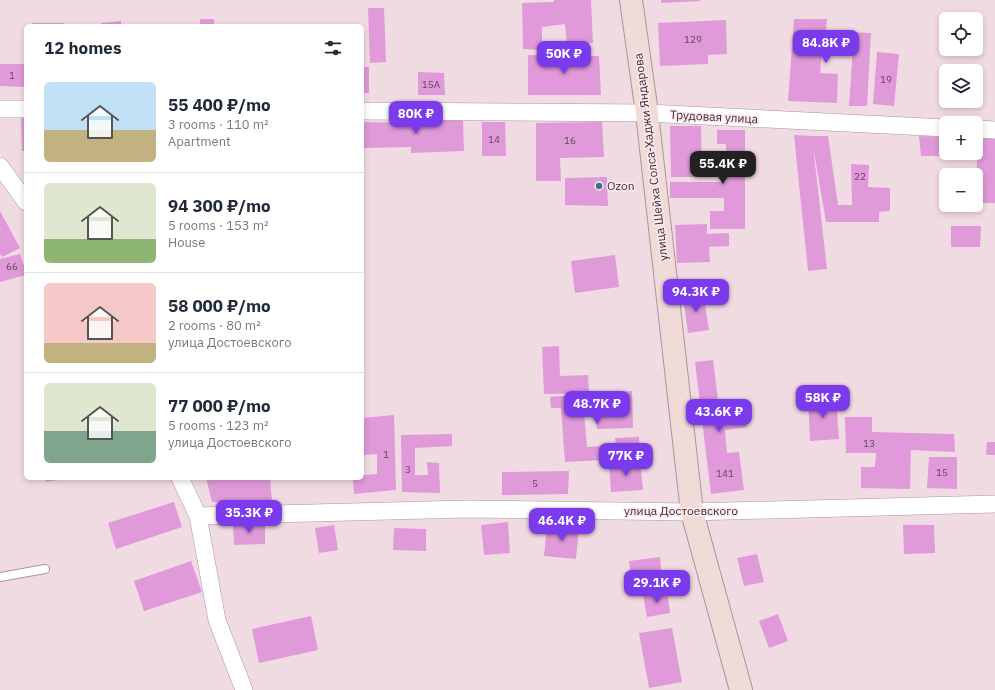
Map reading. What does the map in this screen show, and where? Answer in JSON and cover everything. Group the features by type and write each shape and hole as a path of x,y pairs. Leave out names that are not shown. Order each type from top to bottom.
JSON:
{"main road":[{"name":"улица Шейха Солса-Хаджи Яндарова","path":"631,0 647,113 692,512 742,690"}],"street":[{"path":"0,109 24,109"},
{"name":"Трудовая улица","path":"364,111 647,113 939,128"},
{"path":"983,129 995,130"},
{"path":"0,166 24,199"},
{"path":"181,480 198,516 217,620 244,690"},
{"name":"улица Достоевского","path":"198,516 467,509 692,512 995,504"}],"lane":[{"path":"0,577 45,569"}],"building":[{"path":"554,0 591,0 593,43 567,43 565,24 542,27 542,50 523,49 522,3 554,2"},
{"path":"661,0 700,0 700,1 661,3"},
{"path":"368,8 384,8 386,62 370,63"},
{"path":"200,19 214,19 214,24 200,24"},
{"path":"794,19 827,19 826,31 871,33 867,106 849,106 853,48 822,47 820,73 838,74 837,103 788,101"},
{"path":"726,20 727,54 708,55 708,64 660,66 658,23"},
{"path":"121,21 121,24 101,23"},
{"path":"32,23 64,23 64,24"},
{"path":"877,52 899,54 894,106 873,104"},
{"path":"528,55 599,56 601,95 528,95"},
{"path":"0,64 24,64 24,87 0,86"},
{"path":"364,67 369,67 369,93 364,93"},
{"path":"418,72 444,73 445,95 418,95"},
{"path":"21,117 24,117 24,151 22,151"},
{"path":"410,117 463,118 464,151 411,153 411,147 364,148 364,122 411,123"},
{"path":"482,122 505,122 506,156 482,156"},
{"path":"602,122 604,157 560,158 561,181 536,181 536,123"},
{"path":"670,126 701,126 702,177 671,177"},
{"path":"717,130 745,130 745,229 710,229 710,211 724,211 724,198 670,198 670,182 726,182 726,144 717,144"},
{"path":"794,135 828,136 838,205 852,205 851,164 869,165 868,187 890,188 890,211 879,212 879,222 826,222 813,146 827,269 808,271"},
{"path":"919,136 939,137 939,156 921,156"},
{"path":"983,137 995,138 995,203 983,203 983,168 977,168 977,160 983,160"},
{"path":"607,177 608,206 565,205 565,178"},
{"path":"0,211 20,248 2,257 0,254"},
{"path":"707,224 707,234 729,233 729,246 709,247 710,262 677,263 675,225"},
{"path":"951,226 981,226 980,247 951,247"},
{"path":"20,254 24,266 24,276 0,282 0,259"},
{"path":"615,255 619,287 575,293 571,261"},
{"path":"703,292 709,330 688,333 683,295"},
{"path":"559,346 560,376 588,375 589,393 544,394 542,347"},
{"path":"713,360 719,408 744,405 747,427 725,430 727,453 739,452 744,490 711,494 695,362"},
{"path":"632,391 633,428 597,429 595,413 584,413 587,447 616,445 615,438 639,437 640,458 565,462 561,408 551,408 550,397"},
{"path":"836,397 839,439 810,441 808,398"},
{"path":"394,415 396,490 354,494 353,480 364,480 364,475 377,474 377,454 364,455 364,418"},
{"path":"845,417 872,417 872,432 954,434 955,452 911,450 910,489 861,488 861,467 875,467 876,453 846,453"},
{"path":"452,434 452,446 415,448 415,475 428,475 427,462 439,463 440,493 402,492 401,435"},
{"path":"987,442 995,442 995,455 986,455"},
{"path":"929,457 957,457 957,489 927,488"},
{"path":"640,462 643,490 611,492 609,463"},
{"path":"569,471 568,494 502,495 502,472"},
{"path":"46,480 57,480 46,482"},
{"path":"206,480 270,480 272,501 212,502"},
{"path":"174,502 182,527 116,549 108,523"},
{"path":"508,522 510,553 484,555 481,525"},
{"path":"265,524 265,544 234,545 233,525"},
{"path":"334,525 338,550 319,553 315,528"},
{"path":"547,525 579,528 576,559 544,556"},
{"path":"903,525 934,525 935,553 904,554"},
{"path":"394,528 426,529 426,551 393,550"},
{"path":"757,554 764,582 744,586 737,558"},
{"path":"660,557 662,580 632,584 629,561"},
{"path":"191,561 202,592 144,611 134,581"},
{"path":"667,591 670,613 647,617 643,595"},
{"path":"778,614 788,641 769,648 759,621"},
{"path":"311,616 318,650 259,663 252,629"},
{"path":"672,628 682,682 649,688 639,633"}],"place":[{"name":"Ozon","path":"599,186"}]}
